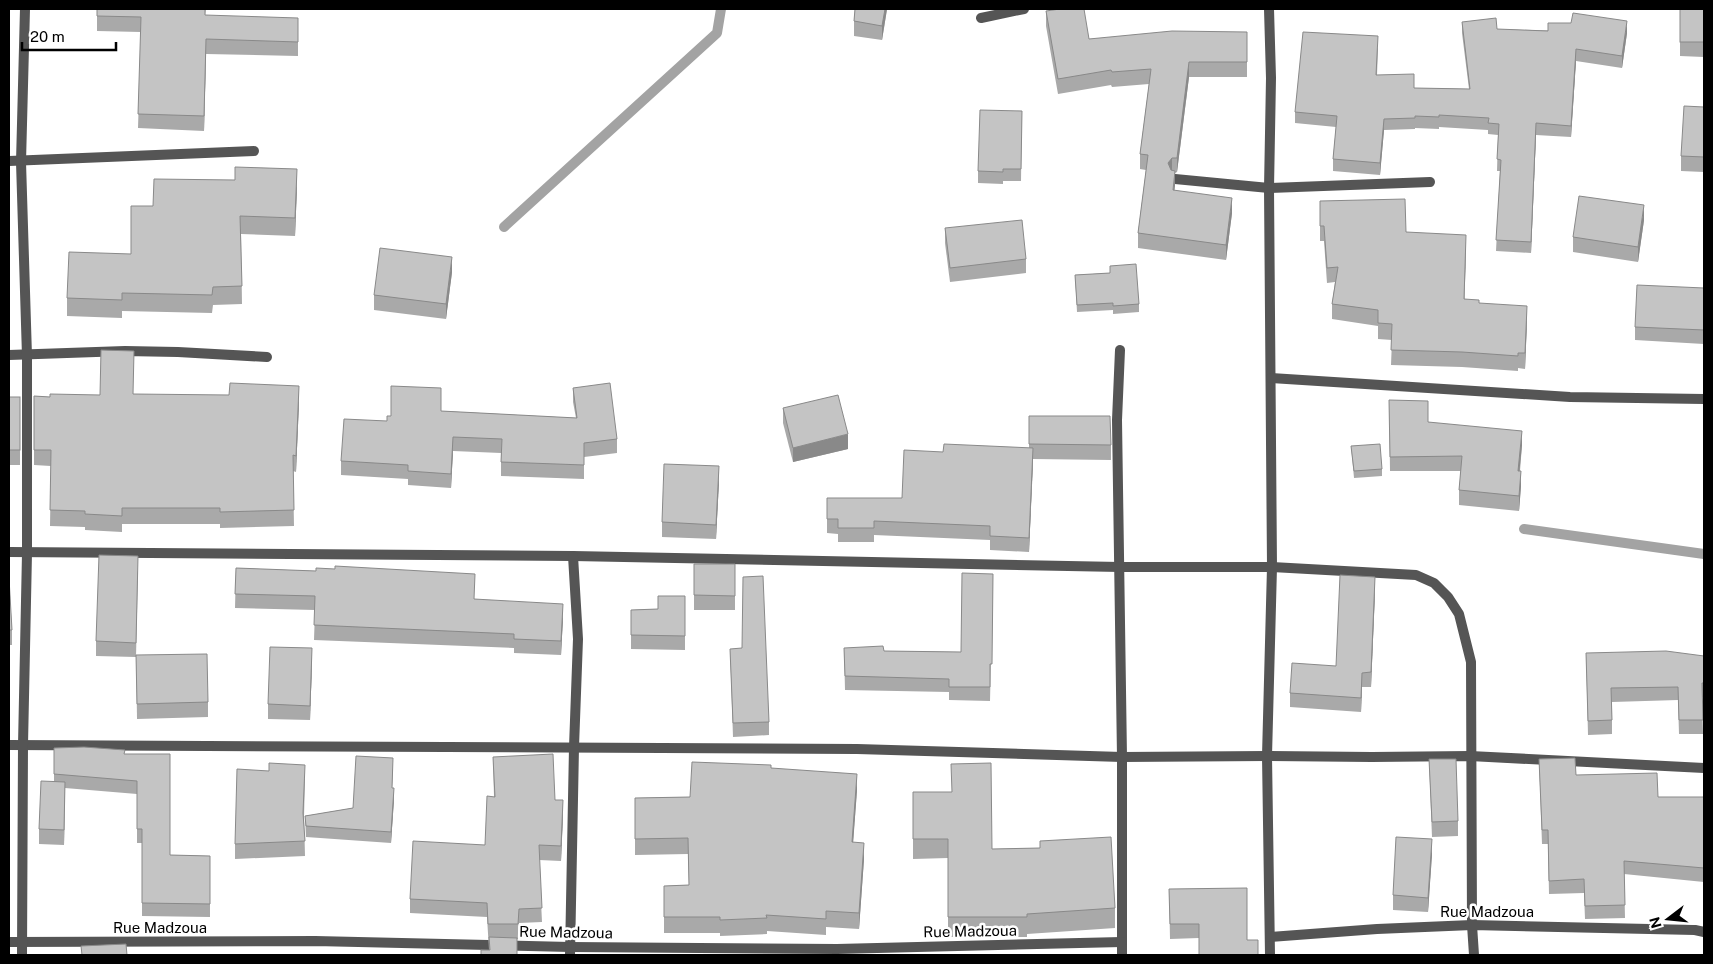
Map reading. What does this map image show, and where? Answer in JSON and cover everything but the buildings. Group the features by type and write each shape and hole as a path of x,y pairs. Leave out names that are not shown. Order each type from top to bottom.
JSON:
{"street":[{"path":"22,955 28,356 21,162 25,9"},
{"path":"981,18 1024,9"},
{"path":"1269,9 1271,78 1269,188 1272,567 1267,756 1270,955"},
{"path":"9,162 254,150"},
{"path":"1176,179 1269,188 1430,182"},
{"path":"1120,350 1117,420 1122,757 1122,955"},
{"path":"9,355 28,356 125,351 267,356"},
{"path":"1272,378 1570,397 1704,400"},
{"path":"9,552 573,556 1272,567 1416,575 1434,583 1448,596 1460,614 1471,662 1470,756 1474,955"},
{"path":"570,951 578,639 573,556"},
{"path":"9,745 857,749 1122,757 1470,756 1704,768"},
{"name":"Rue Madzoua","path":"1270,936 1472,925 1694,930 1704,932"},
{"name":"Rue Madzoua","path":"9,942 315,941 570,951 837,949 1122,942"}],"waterway":[{"path":"504,227 717,33 721,9"},
{"path":"1524,529 1704,554"}]}
